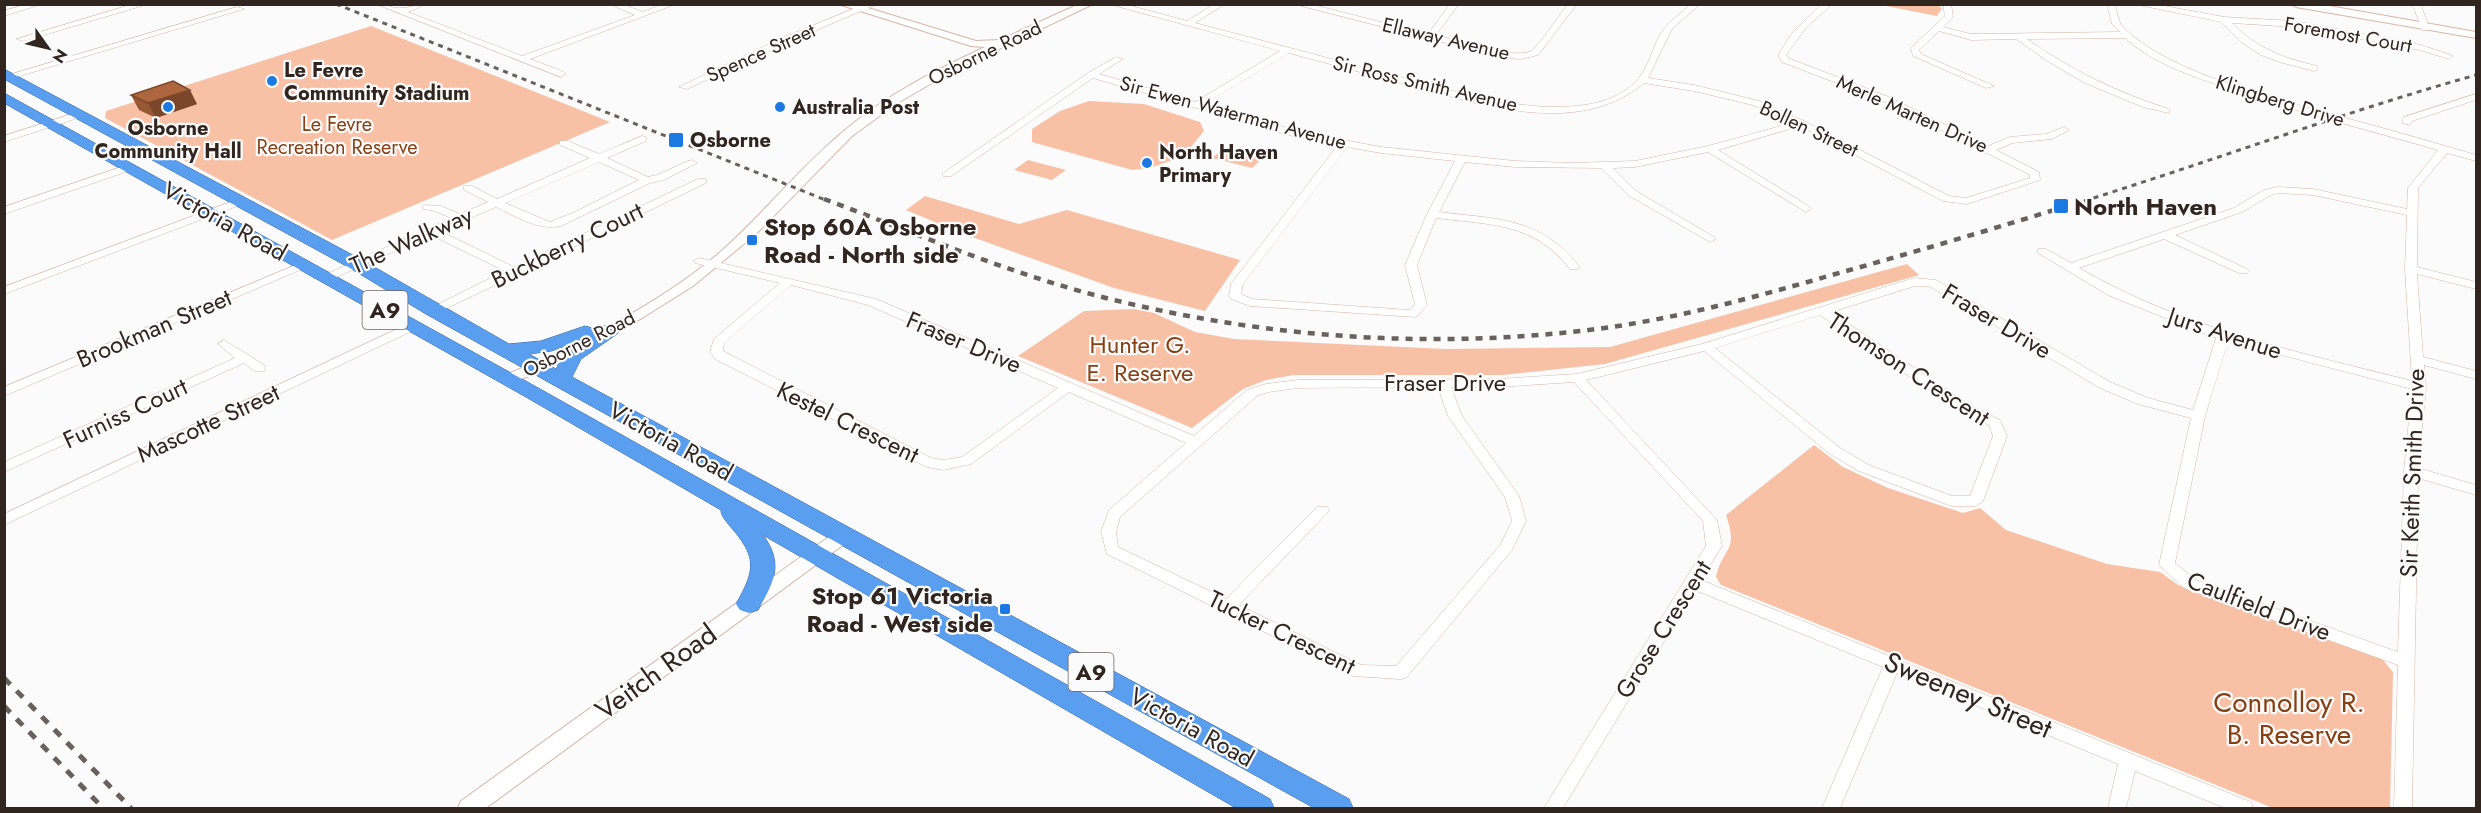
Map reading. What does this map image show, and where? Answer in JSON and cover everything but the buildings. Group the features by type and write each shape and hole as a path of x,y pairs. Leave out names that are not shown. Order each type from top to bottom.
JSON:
{"highway":[{"name":"Victoria Road","path":"7,74 356,264 505,350 1339,808"},
{"name":"Victoria Road","path":"4,97 508,379 1260,808"},
{"path":"24,107 52,99"},
{"path":"560,380 573,356 610,330"},
{"path":"505,350 544,347 585,332"},
{"path":"723,502 759,546 764,558 763,581 749,604"}],"main road":[{"path":"2296,4 2476,35"}],"street":[{"path":"4,14 38,4"},
{"path":"21,39 144,4"},
{"path":"380,4 561,74"},
{"path":"399,12 423,4"},
{"path":"613,4 644,15"},
{"path":"521,59 672,4"},
{"path":"843,4 866,6 954,34 987,49"},
{"name":"Osborne Road","path":"863,116 1071,4"},
{"name":"Osborne Road","path":"1007,39 1088,4"},
{"name":"Sir Ross Smith Avenue","path":"1113,4 1507,107 1553,110 1600,104 1626,94 1642,80 1669,28 1696,4"},
{"path":"1188,24 1221,4"},
{"name":"Ellaway Avenue","path":"1298,4 1504,55 1521,56 1535,53 1574,4"},
{"path":"1338,14 1347,4"},
{"path":"1430,37 1455,4"},
{"name":"Merle Marten Drive","path":"1828,4 1785,48 1782,54 1785,60 1886,99 1989,148 2035,174 2035,180 1968,201"},
{"path":"1947,4 1949,16 1914,50 1917,56 1989,86"},
{"name":"Klingberg Drive","path":"2111,4 2110,10 2116,26 2126,35 2160,58 2200,76 2267,99 2476,158"},
{"name":"Foremost Court","path":"2138,4 2224,20 2294,24 2421,48 2449,56"},
{"path":"2414,4 2418,7 2425,28"},
{"name":"Spence Street","path":"684,87 866,6"},
{"path":"7,74 240,9"},
{"path":"2224,20 2242,41 2266,55 2314,68"},
{"path":"1937,28 1971,37 2126,35"},
{"path":"954,34 1007,39"},
{"path":"950,63 963,51 964,46 954,34"},
{"path":"2019,37 2044,57 2073,72 2134,102 2166,111"},
{"name":"Osborne Road","path":"508,379 610,330 658,302 757,225 863,116 909,83 950,63 987,49"},
{"path":"1196,105 1288,50"},
{"path":"947,174 1091,75 1119,59"},
{"name":"Sir Ewen Waterman Avenue","path":"1091,75 1300,135 1344,144 1461,160 1515,164 1605,166 1675,157 1801,123"},
{"name":"Bollen Street","path":"1642,80 1745,100 1801,123 1939,196 1968,201"},
{"path":"2407,123 2407,119 2476,97"},
{"path":"4,139 81,114"},
{"path":"1989,148 2010,140 2048,137 2064,130"},
{"name":"The Walkway","path":"326,277 642,139"},
{"path":"564,143 647,180"},
{"path":"1344,144 1237,284 1235,296 1250,302 1412,314 1421,306 1411,266 1432,214 1461,160"},
{"path":"1710,149 1806,209"},
{"name":"Sir Keith Smith Drive","path":"2403,808 2411,471 2419,387 2411,269 2411,213 2413,188 2445,149"},
{"name":"The Walkway","path":"497,202 545,224 555,225 647,180 660,178 692,163"},
{"path":"1605,166 1632,192 1710,239"},
{"path":"4,211 130,167"},
{"name":"Buckberry Court","path":"433,310 702,181"},
{"path":"468,188 497,202"},
{"path":"2070,267 2167,236 2238,210 2278,189 2313,192 2411,213"},
{"path":"4,291 241,201"},
{"path":"427,207 437,208 459,218"},
{"path":"1432,214 1515,227 1537,234 1562,252 1574,267"},
{"path":"431,231 514,271"},
{"path":"2167,236 2243,271"},
{"name":"Jurs Avenue","path":"2042,251 2114,293 2223,336 2419,387"},
{"name":"Osborne Road","path":"534,365 585,332 707,262"},
{"name":"Fraser Drive","path":"707,262 872,302 1195,442 1240,402 1266,387 1298,384 1498,383 1577,378 1706,347 1914,282 1932,283 2105,385 2143,401 2198,416"},
{"name":"Brookman Street","path":"4,392 303,265"},
{"path":"2411,269 2476,285"},
{"name":"Kestel Crescent","path":"789,281 718,342 716,352 927,462 944,465 966,461 1068,387"},
{"name":"Thomson Crescent","path":"1706,347 1835,451 1864,468 1951,501 1976,501 2000,436 1995,423 1963,407 1822,312"},
{"name":"Mascotte Street","path":"4,520 412,326"},
{"name":"Caulfield Drive","path":"2223,336 2198,416 2166,565 2190,584 2406,661"},
{"path":"224,344 259,368"},
{"name":"Furniss Court","path":"4,468 245,358"},
{"path":"2417,359 2476,375"},
{"name":"Grose Crescent","path":"1553,808 1714,546 1710,520 1577,378"},
{"name":"Tucker Crescent","path":"1195,442 1114,514 1109,524 1107,538 1112,550 1359,671 1400,673 1507,546 1519,521 1512,496 1455,416 1443,384"},
{"path":"2411,471 2476,490"},
{"path":"1229,606 1322,510"},
{"name":"Veitch Road","path":"469,808 844,535"},
{"name":"Sweeney Street","path":"1691,582 2244,808"},
{"path":"1831,808 1893,663"},
{"path":"2117,808 2128,761"}],"green space":[{"path":"1881,5 1937,5 1942,8 1937,16"},
{"name":"Le Fevre Recreation Reserve","path":"371,26 610,122 332,240 105,118 106,111"},
{"path":"1089,101 1144,104 1200,122 1204,131 1191,147 1173,160 1150,168 1132,170 1032,142 1032,129 1060,111"},
{"path":"1223,149 1263,158 1252,168 1212,158"},
{"path":"1028,160 1066,170 1052,180 1014,170"},
{"path":"925,196 1019,224 1067,210 1240,260 1205,311 1114,288 961,233 906,210"},
{"name":"Hunter G. E. Reserve","path":"1907,264 1919,275 1605,364 1503,375 1294,375 1266,380 1243,389 1192,428 1018,356 1084,311 1134,309 1154,313 1195,332 1234,339 1446,349 1610,347"},
{"name":"Connolloy R. B. Reserve","path":"1814,445 1843,467 1888,488 1963,513 1980,508 2006,530 2107,564 2160,572 2178,585 2370,651 2383,660 2393,672 2390,808 2273,808 1721,585 1716,577 1731,536 1726,515"}],"railway":[{"path":"336,4 828,201"},
{"path":"2084,201 2476,75"},
{"path":"824,199 1004,267 1114,300 1173,313 1291,331 1410,339 1529,336 1620,326 1681,314 1802,284 2089,199"},
{"path":"4,678 131,808"},
{"path":"4,706 103,808"}],"place":[{"name":"Le Fevre Community Stadium","path":"272,81"},
{"name":"Osborne Community Hall","path":"168,107"},
{"name":"Australia Post","path":"780,107"},
{"name":"Osborne","path":"676,140"},
{"name":"North Haven Primary","path":"1147,163"},
{"name":"North Haven","path":"2061,206"},
{"name":"Stop 60A Osborne Road - North side","path":"752,240"},
{"name":"Stop 61 Victoria Road - West side","path":"1005,609"}]}
